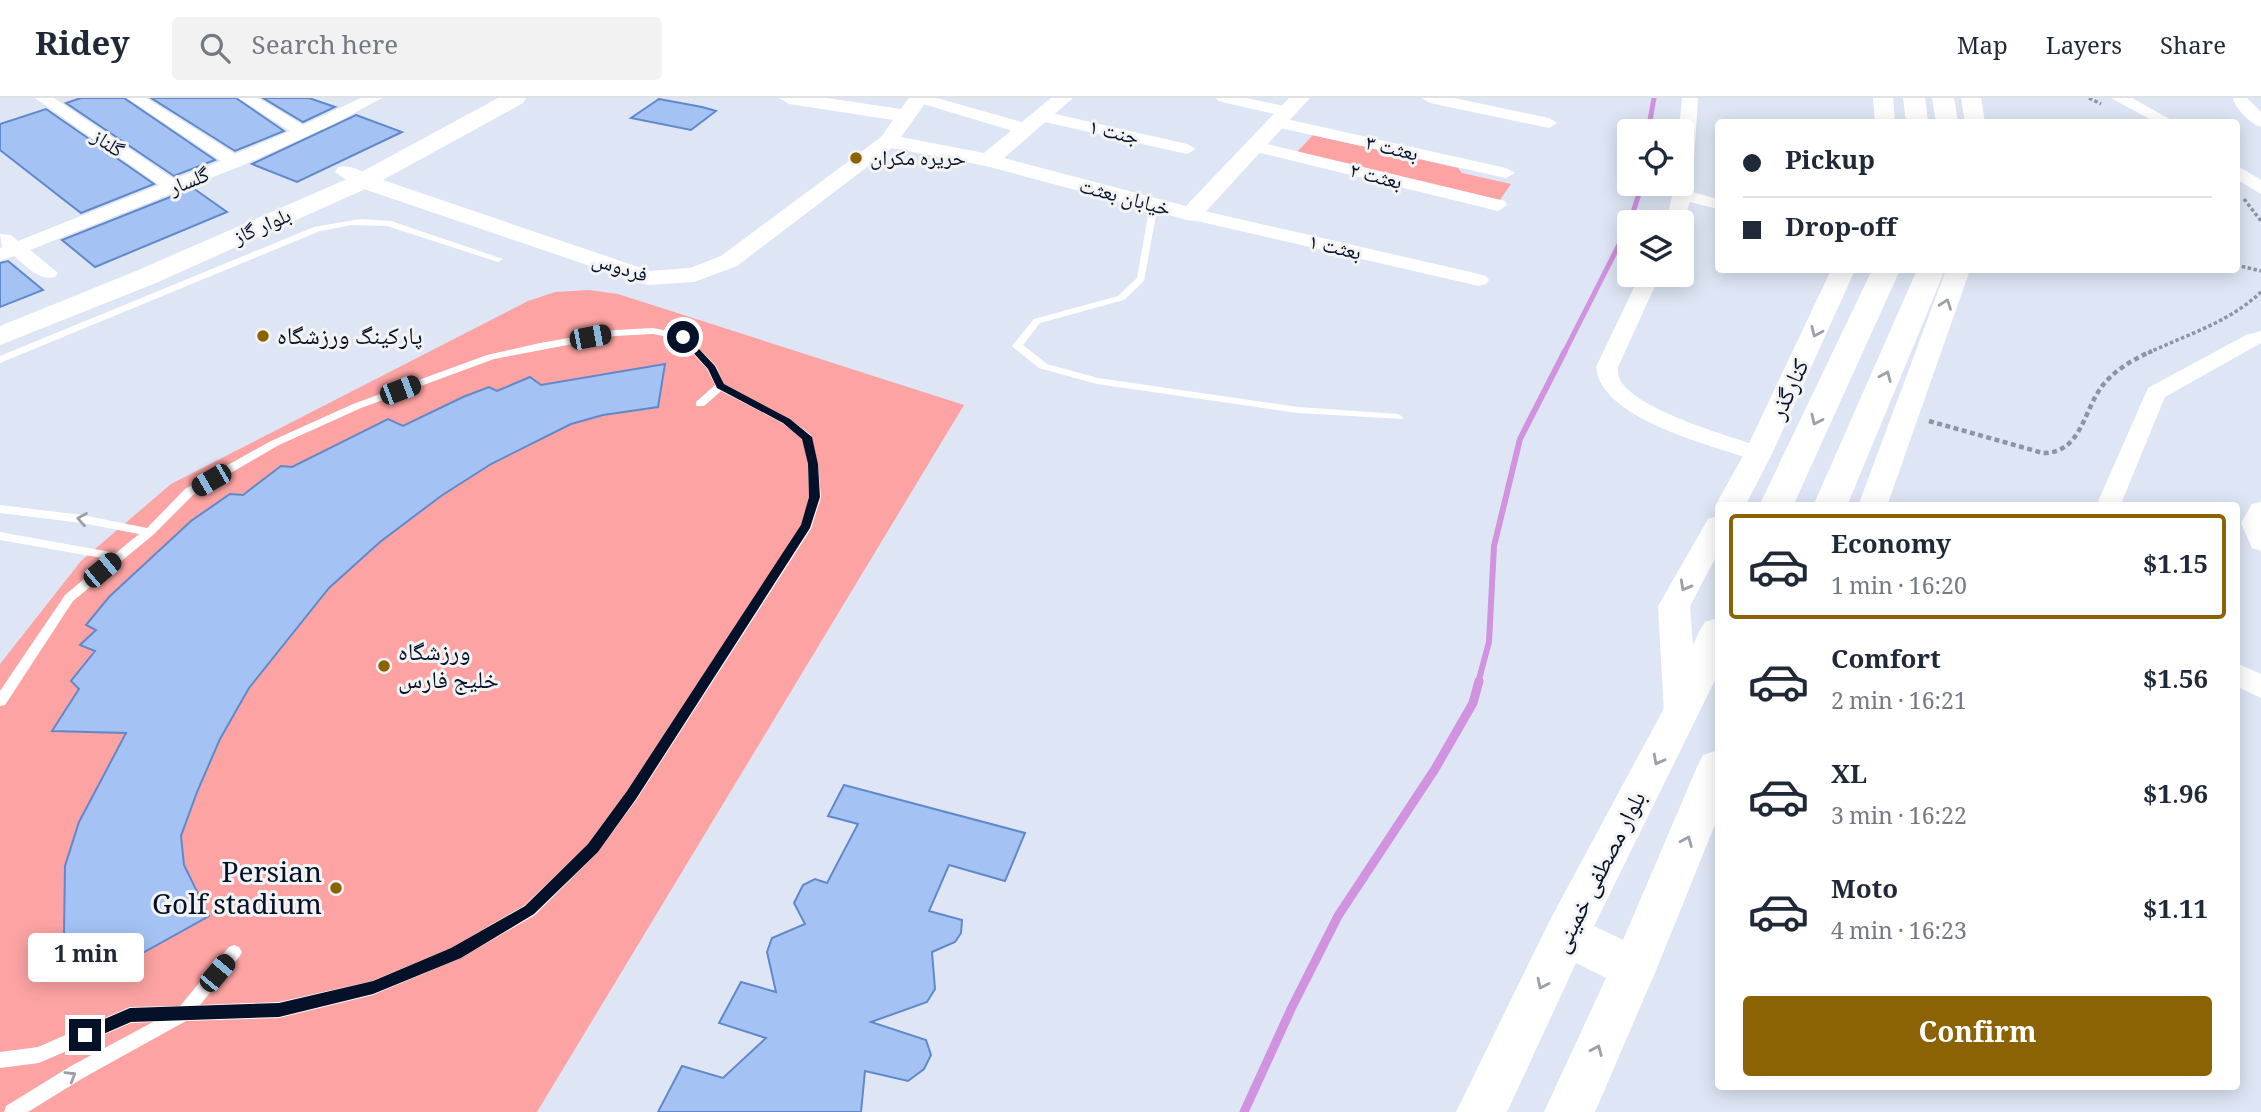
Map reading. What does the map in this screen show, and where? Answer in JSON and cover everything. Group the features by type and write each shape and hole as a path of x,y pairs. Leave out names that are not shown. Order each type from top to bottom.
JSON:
{"main road":[{"name":"بلوار گاز","path":"0,317 355,177 490,98"},
{"name":"بلوار گاز","path":"0,336 146,277 515,98"},
{"path":"1914,98 1917,119"},
{"path":"1943,98 1946,119"},
{"path":"1778,502 1885,273"},
{"path":"1832,502 1930,273"},
{"name":"بلوار مصطفی خمینی","path":"1480,1112 1566,935 1681,714 1715,639"},
{"path":"1569,1112 1634,968 1715,774"},
{"path":"1566,935 1634,968"}],"street":[{"name":"گلناز","path":"43,98 173,187"},
{"path":"135,98 234,162"},
{"path":"246,98 303,132"},
{"name":"گلسار","path":"5,247 173,187 303,132 374,98"},
{"path":"789,98 905,116"},
{"path":"919,98 1034,122"},
{"name":"فردوس","path":"355,177 649,278 668,279 694,275 729,261 888,141 919,98"},
{"path":"988,160 1063,98"},
{"name":"بعثت ۳","path":"1223,98 1288,111 1506,173"},
{"path":"1430,98 1549,123"},
{"path":"1688,119 1690,98"},
{"path":"1883,98 1885,119"},
{"path":"1970,98 1974,119"},
{"path":"2119,98 2161,119"},
{"path":"2241,100 2261,122"},
{"name":"خیابان بعثت","path":"888,141 988,160 1191,214 1288,111"},
{"name":"جنت ۱","path":"1034,122 1187,149"},
{"name":"بعثت ۲","path":"1254,146 1498,205"},
{"path":"2240,173 2261,189"},
{"path":"1687,196 1715,203"},
{"name":"بعثت ۱","path":"1191,214 1479,280"},
{"path":"5,247 48,273"},
{"name":"کنارگذر","path":"1732,502 1758,454 1842,273"},
{"path":"1873,502 1957,273"},
{"path":"1644,287 1607,367 1608,381 1622,396 1646,411 1758,454"},
{"path":"2110,502 2156,393 2196,369 2261,337"},
{"path":"2261,510 2253,523 2261,542"},
{"path":"1681,714 1674,606 1715,531"},
{"path":"2240,675 2261,687"}],"lane":[{"path":"1154,204 1141,279 1121,298 1037,321 1017,346 1043,366 1097,381 1298,410 1398,417"},
{"path":"0,360 317,229 335,224 351,221 388,223 498,259"},
{"path":"0,701 69,598 149,532 189,492 275,443 357,406 491,357 615,332 653,331 683,337 712,368 720,386 786,421 807,437 813,464 814,497 807,526 632,795 593,848 530,910 456,953 373,988 279,1010 130,1015 39,1055 0,1060"},
{"path":"700,404 720,386"},
{"path":"0,509 42,513 149,532"},
{"path":"0,536 118,557"},
{"path":"12,1112 183,1014 234,952"}],"path":[{"path":"2240,196 2261,221"},
{"path":"2240,266 2261,271"},
{"path":"1905,414 2043,453 2062,451 2072,443 2092,399 2106,380 2135,360 2192,335 2251,304 2261,292"}],"shaded area":[{"path":"1313,135 1458,168 1462,173 1511,184 1499,201 1296,153"},
{"name":"Persian Golf stadium","path":"589,290 618,294 964,405 537,1112 0,1112 0,664 81,561 171,484 528,301 555,292"}],"building":[{"path":"81,98 124,98 215,160 174,176 66,103"},
{"path":"151,98 236,98 284,131 235,151"},
{"path":"263,98 309,98 335,107 303,122"},
{"path":"659,99 716,111 691,130 631,118"},
{"path":"46,109 154,184 81,213 0,150 0,124"},
{"path":"356,115 402,132 297,182 252,164"},
{"path":"193,188 227,212 95,267 62,240"},
{"path":"8,261 43,290 0,307 0,263"},
{"path":"665,364 658,407 603,415 571,424 491,464 441,496 380,542 329,588 249,688 220,739 197,792 181,836 184,865 209,916 94,980 64,932 65,866 79,822 126,733 52,731 79,689 71,681 95,651 80,645 96,630 86,625 109,597 191,521 230,494 243,495 281,466 292,467 388,419 403,426 463,397 489,387 497,391 530,377 541,385"},
{"path":"844,785 1025,833 1005,881 949,865 929,911 962,920 961,933 955,942 932,952 935,989 927,1002 871,1022 926,1040 931,1055 924,1069 908,1081 865,1071 861,1112 658,1112 682,1066 723,1078 766,1038 719,1023 741,982 776,992 767,952 772,938 805,924 794,903 803,885 815,879 827,883 858,824 828,816"}],"waterway":[{"path":"1650,119 1654,98"},
{"path":"1634,210 1638,196"},
{"path":"1564,353 1617,249"},
{"path":"1478,683 1489,642 1494,546 1520,439 1565,351"},
{"path":"1244,1112 1292,1007 1338,916 1435,769 1473,703 1479,681"}],"place":[{"name":"حریره مکران","path":"856,158"},
{"name":"پارکینگ ورزشگاه","path":"263,336"},
{"name":"ورزشگاه خلیج فارس","path":"384,666"},
{"name":"Persian Golf stadium","path":"336,888"}],"route":[{"path":"85,1035 130,1015 279,1010 373,988 456,953 530,910 564,880 593,848 632,795 807,526 814,497 813,464 807,437 752,401 720,386 712,368 683,337"}]}
